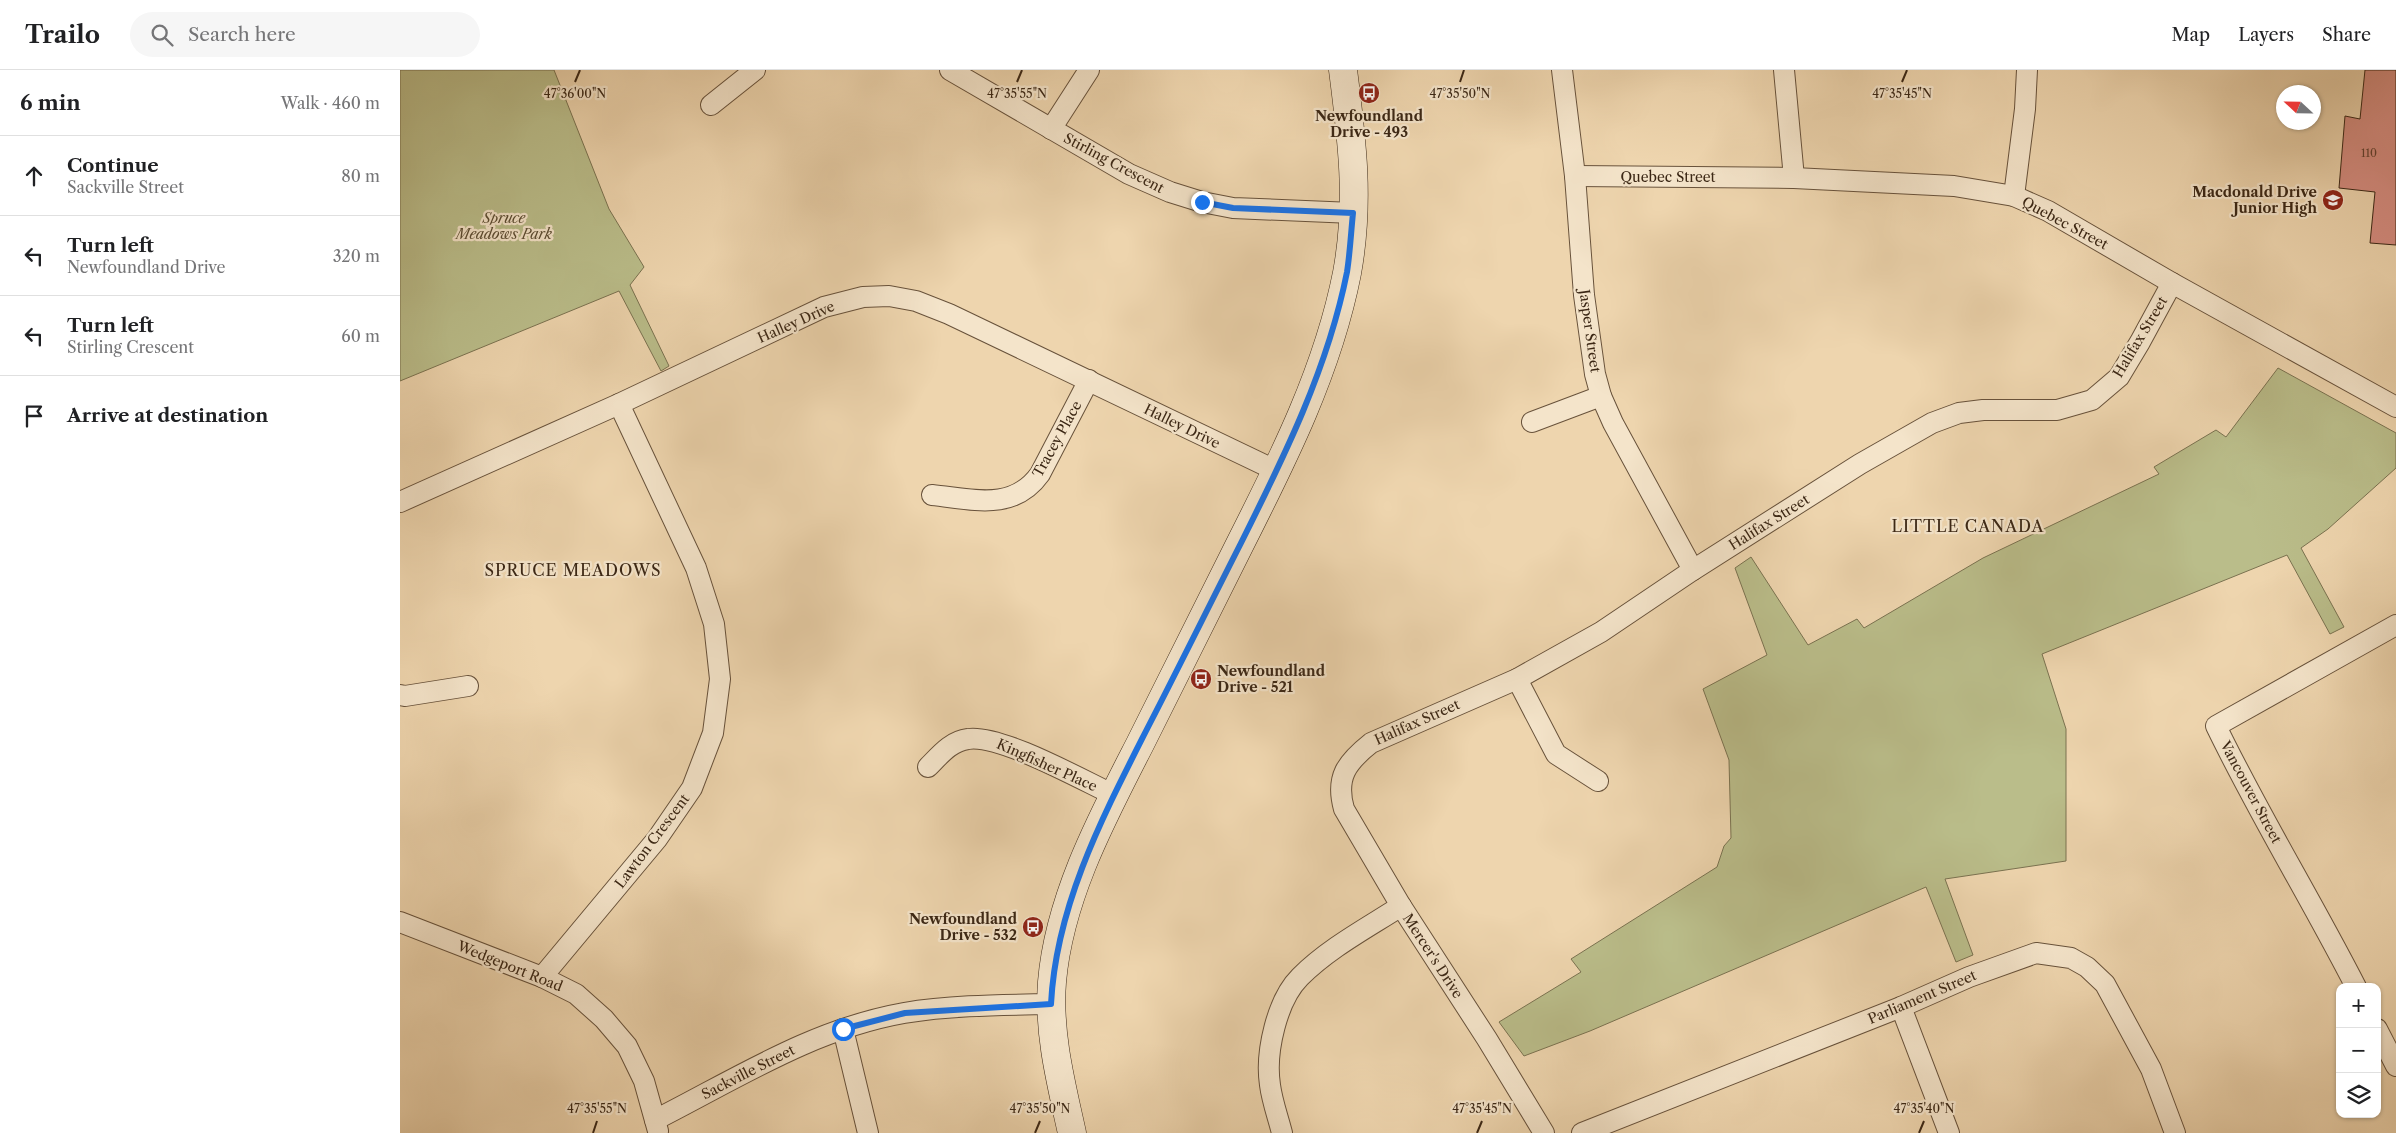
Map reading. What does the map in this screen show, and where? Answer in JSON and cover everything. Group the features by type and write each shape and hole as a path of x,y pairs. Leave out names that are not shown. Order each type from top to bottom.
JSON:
{"street":[{"path":"711,105 755,70"},
{"name":"Stirling Crescent","path":"950,70 1129,174 1170,192 1202,202 1233,208 1353,213"},
{"path":"1052,129 1089,70"},
{"path":"1072,1133 1057,1064 1051,1004 1055,959 1066,909 1114,795 1277,471 1307,401 1326,349 1347,270 1353,213 1354,159 1343,70"},
{"name":"Jasper Street","path":"1562,70 1575,176 1584,296 1595,374 1601,396 1613,423 1693,570"},
{"path":"1784,70 1794,178"},
{"path":"2014,196 2025,109 2027,70"},
{"name":"Quebec Street","path":"1575,176 1794,178 1954,186 2014,196 2048,211 2172,283 2396,407"},
{"name":"Halifax Street","path":"1343,773 1354,756 1371,743 1517,679 1601,632 1693,570 1860,464 1932,423 1959,413 1982,410 2057,410 2092,400 2118,377 2140,342 2172,283"},
{"name":"Halley Drive","path":"400,502 619,404 824,307 863,297 889,296 916,301 949,314 1277,471"},
{"name":"Tracey Place","path":"932,494 996,501 1011,498 1033,484 1040,474 1088,380"},
{"path":"1532,422 1601,396"},
{"name":"Lawton Crescent","path":"542,977 657,839 692,788 713,733 720,679 714,624 696,568 619,404"},
{"name":"Vancouver Street","path":"2354,983 2328,931 2245,785 2216,726 2396,624"},
{"path":"1517,679 1556,754 1598,781"},
{"path":"400,695 405,696 468,686"},
{"name":"Kingfisher Place","path":"928,767 944,750 955,743 978,738 1011,747 1114,795"},
{"name":"Mercer's Drive","path":"1343,773 1340,794 1344,808 1401,906 1487,1039 1544,1133"},
{"path":"1282,1133 1270,1084 1269,1049 1278,1013 1299,978 1331,951 1401,906"},
{"name":"Wedgeport Road","path":"400,922 542,977 576,994 604,1019 627,1046 644,1081 657,1127"},
{"name":"Parliament Street","path":"1582,1133 1901,1007 1969,977 2036,953 2071,958 2087,967 2105,984 2151,1069 2175,1133"},
{"name":"Sackville Street","path":"657,1127 761,1062 843,1029 905,1013 1051,1004"},
{"path":"1901,1007 1949,1133"},
{"path":"843,1029 868,1133"},
{"path":"2381,1037 2396,1066"}],"green space":[{"name":"Spruce Meadows Park","path":"400,70 554,70 609,209 644,267 630,285 669,366 661,371 619,291 400,381"},
{"path":"2278,368 2396,433 2396,468 2328,529 2301,548 2344,627 2330,634 2287,555 2042,654 2066,729 2066,861 1945,879 1973,955 1956,962 1926,887 1590,1031 1524,1056 1499,1022 1581,972 1571,959 1717,867 1724,846 1731,838 1729,760 1703,689 1767,655 1735,568 1751,557 1808,645 1857,619 1864,628 1983,558 2159,474 2154,467 2216,430 2226,437"}],"building":[{"path":"2365,70 2396,70 2396,245 2370,243 2375,192 2339,188 2345,116 2360,119"}],"place":[{"name":"Newfoundland Drive - 493","path":"1369,93"},
{"name":"Macdonald Drive Junior High","path":"2333,200"},
{"name":"Newfoundland Drive - 521","path":"1201,679"},
{"name":"Newfoundland Drive - 532","path":"1033,927"}],"district":[{"name":"LITTLE CANADA","path":"1968,526"},
{"name":"SPRUCE MEADOWS","path":"573,570"}],"route":[{"path":"843,1029 905,1013 1051,1004 1052,982 1060,934 1066,909 1080,874 1114,795 1277,471 1307,401 1326,349 1342,295 1347,270 1353,213 1233,208 1202,202"}]}
